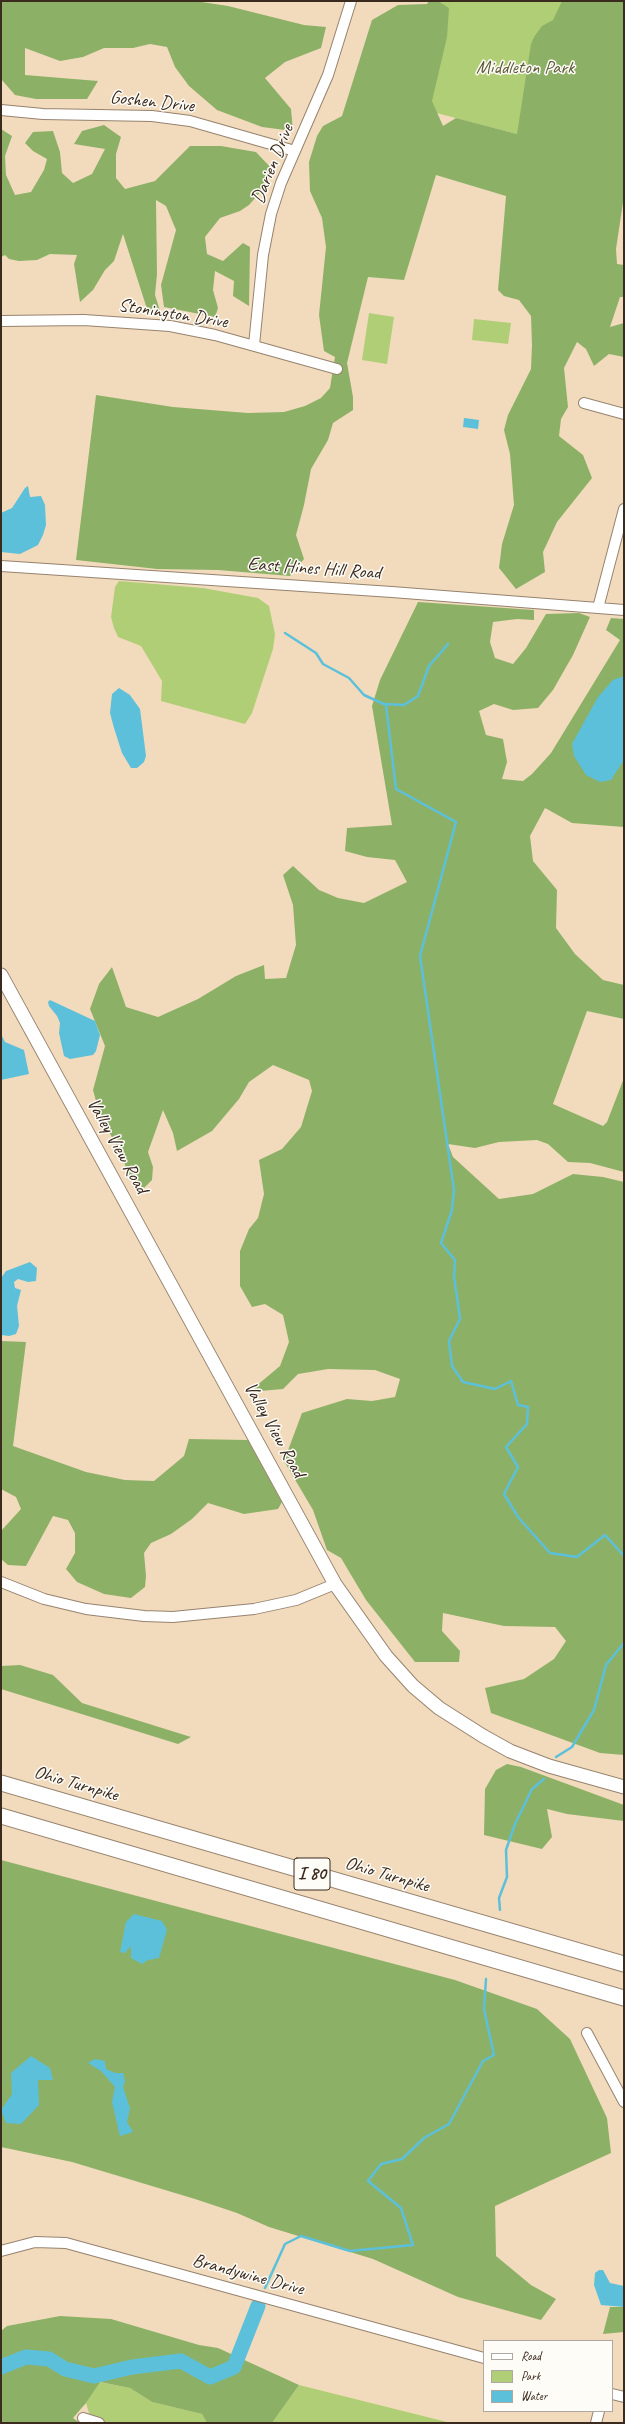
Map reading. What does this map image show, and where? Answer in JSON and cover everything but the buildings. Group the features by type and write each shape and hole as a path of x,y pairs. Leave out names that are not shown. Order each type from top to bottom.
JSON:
{"highway":[{"name":"Ohio Turnpike","path":"1,1783 624,1964"},
{"name":"I 80","path":"1,1816 624,1998"}],"main road":[{"name":"Valley View Road","path":"1,975 335,1584 386,1656 414,1686 460,1723 517,1753 549,1766 624,1787"}],"street":[{"name":"Darien Drive","path":"254,345 267,228 282,183 328,75 351,1"},
{"name":"Goshen Drive","path":"1,110 43,114 152,116 190,121 295,151"},
{"name":"Stonington Drive","path":"1,320 84,320 150,324 190,329 337,368"},
{"path":"584,403 624,414"},
{"path":"598,608 624,509"},
{"name":"East Hines Hill Road","path":"1,566 144,574 624,610"},
{"path":"1,1582 44,1599 86,1608 144,1616 173,1617 254,1609 296,1600 335,1584"},
{"path":"587,2033 624,2102"},
{"name":"Brandywine Drive","path":"1,2251 35,2242 66,2243 483,2358"},
{"path":"613,2394 624,2397"},
{"path":"596,2423 599,2412"},
{"path":"83,2418 99,2423"}],"green space":[{"path":"1,1 195,1 228,6 304,25 326,27 321,48 285,62 265,78 291,109 293,131 262,127 217,110 189,86 175,67 167,47 150,44 133,48 104,48 83,57 60,61 25,48 25,75 98,81 87,99 36,99 15,95 1,79"},
{"path":"429,1 438,1 449,8 447,37 432,101 443,126 456,118 517,134 531,44 542,26 553,20 562,1 624,1 624,196 616,249 617,264 624,265 624,297 620,297 610,327 624,323 624,357 609,354 594,366 586,349 577,342 564,368 568,407 561,419 559,436 583,455 592,478 557,522 543,552 545,572 516,589 499,568 502,544 514,505 510,454 504,430 508,415 531,369 532,345 531,316 519,300 504,296 498,290 506,196 436,175 404,280 368,277 347,363 353,397 353,410 333,423 328,440 311,469 296,535 304,559 290,576 218,570 157,569 76,560 96,395 173,407 248,413 284,412 305,406 321,398 330,388 335,357 324,351 319,315 326,247 322,218 310,191 309,162 317,136 323,126 342,116 372,20 398,5 427,4"},
{"name":"Middleton Park","path":"434,1 610,1 578,150 406,105"},
{"path":"104,125 121,137 116,154 116,178 125,189 155,181 190,146 221,146 256,152 273,170 263,189 249,205 240,211 220,218 205,237 207,254 223,261 243,243 250,247 249,306 233,296 234,281 215,271 213,290 218,308 215,317 164,307 161,285 176,230 166,206 156,200 157,274 155,295 162,317 148,312 123,234 114,261 105,270 93,290 80,302 74,264 77,255 50,254 37,260 19,261 9,259 5,255 1,257 1,129 12,136 5,156 6,175 15,195 31,192 44,170 47,159 33,151 25,143 33,132 53,131 60,152 62,173 73,183 92,174 105,149 74,144 82,131"},
{"path":"369,313 394,317 387,364 362,360"},
{"path":"474,319 511,323 508,344 472,340"},
{"path":"119,581 203,588 258,598 269,606 275,634 273,649 252,713 245,724 161,701 162,681 141,646 118,637 114,628 111,617 115,587"},
{"path":"418,602 534,610 534,620 517,619 493,622 490,642 495,658 513,664 526,648 546,614 579,613 590,617 573,655 553,690 538,708 513,710 494,704 479,711 486,735 503,739 507,762 502,779 523,781 532,774 551,753 620,640 606,630 611,618 624,619 624,827 572,823 545,808 530,836 533,861 557,890 556,928 575,954 603,980 624,985 624,1019 587,1011 553,1104 603,1126 607,1122 624,1078 624,1172 590,1163 568,1162 548,1144 537,1140 499,1142 475,1148 448,1144 453,1157 499,1199 533,1194 573,1174 603,1177 624,1182 624,1755 600,1753 491,1713 485,1688 524,1679 554,1659 566,1641 555,1627 504,1626 443,1613 442,1631 460,1651 459,1662 415,1662 366,1600 341,1558 327,1550 313,1510 284,1461 302,1413 347,1399 372,1401 395,1397 400,1379 375,1370 328,1369 298,1374 283,1389 249,1392 280,1366 289,1342 283,1315 265,1304 252,1307 240,1286 240,1251 249,1229 258,1218 264,1194 259,1160 282,1149 301,1127 312,1091 309,1080 273,1065 249,1082 239,1099 212,1131 177,1151 173,1133 163,1110 148,1152 153,1167 152,1180 144,1188 129,1179 124,1161 99,1112 93,1090 105,1046 90,1009 99,984 112,967 126,1007 158,1017 198,999 236,976 264,965 265,979 286,978 296,945 293,905 283,875 293,866 319,890 338,898 364,903 407,882 395,860 367,857 345,851 347,828 392,825 372,706 380,680"},
{"path":"1,1341 26,1342 13,1446 86,1472 125,1480 154,1481 184,1456 189,1439 248,1440 282,1502 278,1509 244,1514 208,1503 192,1519 171,1534 151,1543 144,1553 146,1576 145,1587 131,1598 104,1594 77,1582 66,1569 75,1553 75,1533 68,1520 53,1516 26,1566 8,1565 1,1559 1,1531 21,1509 16,1497 1,1489"},
{"path":"20,1665 53,1675 82,1703 191,1737 178,1744 1,1689 1,1666"},
{"path":"507,1764 521,1767 624,1805 624,1821 567,1814 547,1809 552,1837 542,1849 484,1835 485,1789 496,1770"},
{"path":"1,1860 455,1980 537,2009 570,2039 607,2118 611,2153 495,2206 496,2256 531,2285 556,2299 541,2320 458,2297 373,2259 269,2227 237,2213 195,2199 72,2162 1,2147"},
{"path":"610,2307 624,2307 624,2332 603,2334"},
{"path":"60,2316 111,2319 199,2345 218,2348 299,2385 272,2423 207,2423 202,2414 152,2402 130,2388 100,2382 86,2403 73,2418 80,2423 1,2423 1,2331 7,2326"},
{"path":"99,2382 130,2388 152,2402 202,2414 207,2423 92,2423 86,2403"},
{"path":"299,2385 451,2423 272,2423"}],"water":[{"path":"464,418 479,420 478,429 463,427"},
{"path":"28,486 30,497 41,496 45,505 46,525 43,535 38,545 20,554 1,552 1,513 12,508 25,488"},
{"path":"624,676 624,760 611,780 600,782 586,775 574,756 572,744 598,697 613,680"},
{"path":"119,688 130,695 140,709 146,756 144,762 137,768 131,768 122,753 110,713 112,694"},
{"path":"50,1000 95,1021 100,1035 96,1051 93,1055 70,1059 64,1056 59,1033 60,1023 57,1016 49,1006 48,1002"},
{"path":"1,1034 5,1042 24,1050 29,1074 1,1080"},
{"path":"30,1262 37,1268 36,1281 28,1282 18,1279 14,1282 15,1288 21,1290 17,1306 19,1326 16,1334 9,1336 1,1335 1,1278 6,1271"},
{"path":"134,1914 162,1921 167,1930 159,1958 148,1960 142,1964 131,1958 131,1946 125,1953 120,1952 126,1922"},
{"path":"31,2056 50,2068 53,2080 38,2080 39,2105 21,2124 6,2123 1,2110 12,2094 11,2073"},
{"path":"95,2059 105,2061 106,2069 115,2073 123,2073 125,2081 123,2087 130,2108 127,2122 133,2132 120,2136 112,2102 115,2087 101,2071 88,2063"},
{"path":"599,2270 603,2270 610,2283 624,2286 624,2307 601,2305 594,2285 595,2273"}],"waterway":[{"path":"285,633 316,653 323,664 349,678 364,695 386,705 396,789 456,822 420,956 454,1190 452,1210 441,1243 455,1260 454,1276 460,1319 449,1341 452,1366 463,1382 495,1389 511,1381 518,1405 528,1407 527,1424 506,1447 518,1467 504,1494 518,1517 550,1553 577,1557 605,1535 624,1556"},
{"path":"385,704 404,705 418,696 429,666 448,644"},
{"path":"556,1757 572,1747 594,1710 606,1665 624,1643"},
{"path":"500,1910 499,1898 507,1877 506,1850 515,1824 532,1789 544,1779"},
{"path":"265,2288 285,2244 301,2236 350,2251 413,2245 401,2208 368,2181 381,2164 402,2159 424,2138 449,2124 483,2061 494,2055 484,2009 486,1979"},
{"path":"1,2367 26,2357 49,2359 65,2369 94,2376 132,2367 181,2361 210,2377 234,2367 258,2306"}]}
